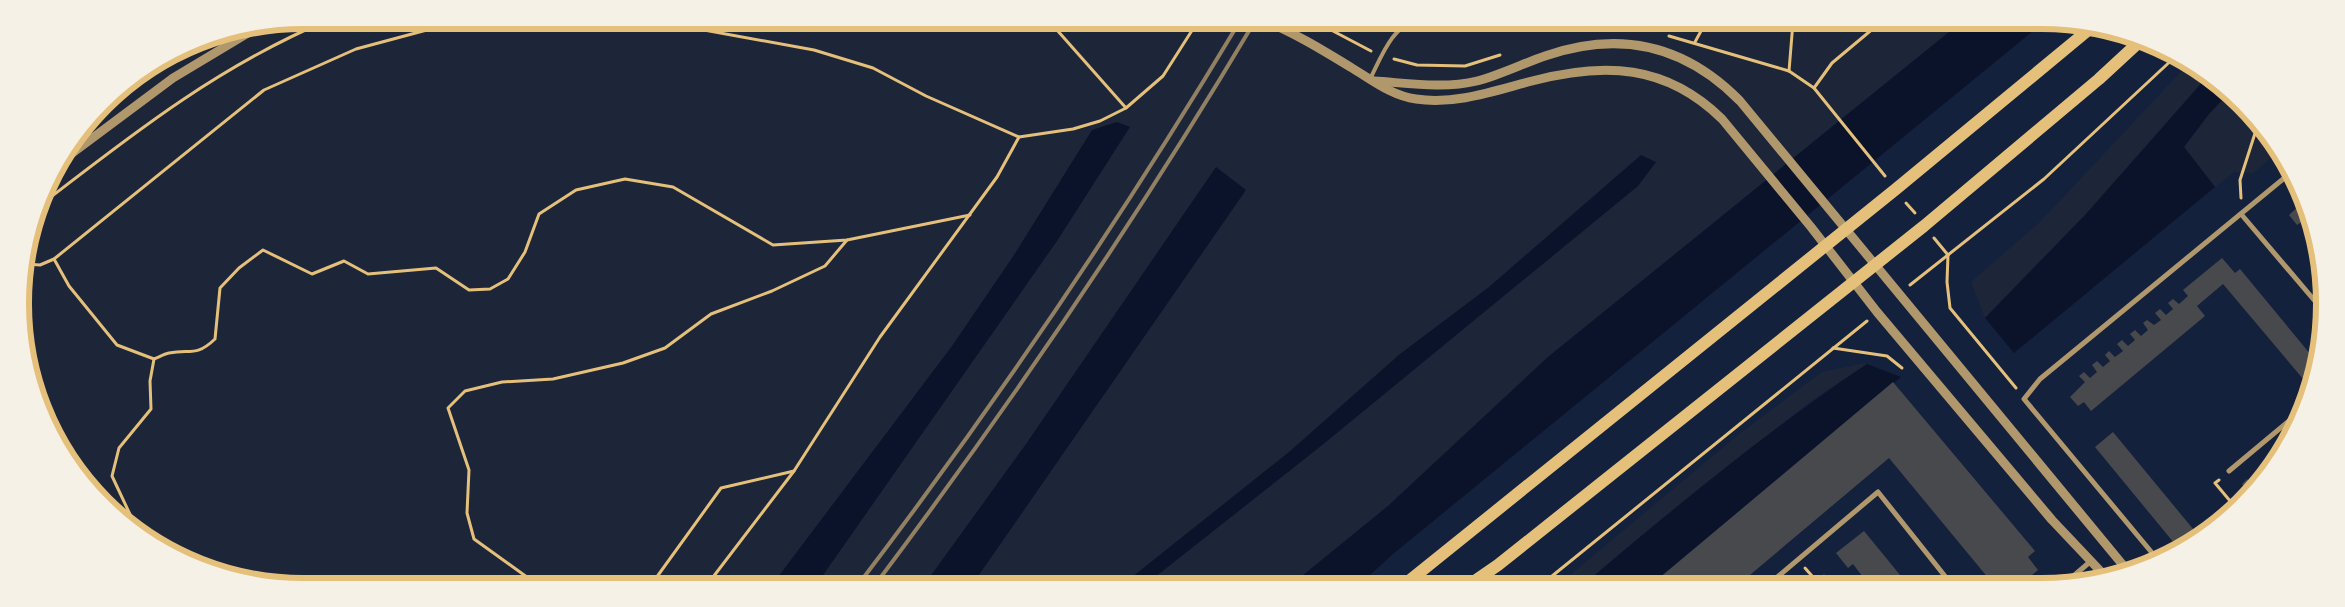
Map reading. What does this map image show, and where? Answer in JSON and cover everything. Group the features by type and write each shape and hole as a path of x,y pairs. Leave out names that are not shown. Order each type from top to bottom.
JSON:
{"main road":[{"path":"1413,578 1896,190 2085,32"},
{"path":"1479,578 1875,266 2099,79 2136,45"}],"street":[{"path":"1281,29 1323,50 1400,95 1415,99 1436,100 1488,93 1566,74 1602,70 1633,72 1672,82 1695,96 1722,119 1811,227 1877,312 2052,520 2102,571"},
{"path":"75,151 173,78 243,36"},
{"path":"1372,80 1425,84 1476,81 1507,72 1545,56 1582,46 1616,42 1641,46 1685,60 1707,72 1740,101 2124,566"},
{"path":"2153,554 2024,398 2040,379 2285,177"},
{"path":"2241,214 2316,302"},
{"path":"2230,471 2290,420"},
{"path":"1776,578 1878,492 1946,578"},
{"path":"2073,576 2092,560"}],"lane":[{"path":"1372,80 1382,56 1396,34 1402,29"}],"path":[{"path":"50,197 142,126 204,84 247,58 309,29"},
{"path":"32,264 40,265 54,259 264,90 356,49 431,29"},
{"path":"698,29 814,50 873,68 926,96 1019,137 1073,129 1100,121 1126,108 1163,76 1193,29"},
{"path":"1055,29 1126,108"},
{"path":"1328,29 1382,56"},
{"path":"1701,29 1695,42 1788,71 1814,88 1948,255 1946,282 1950,308 2024,398"},
{"path":"1788,71 1792,29"},
{"path":"1814,88 1832,63 1873,29"},
{"path":"1948,255 2044,179 2170,61"},
{"path":"2241,214 2240,180 2256,132"},
{"path":"712,578 794,471 880,337 997,177 1019,137"},
{"path":"54,259 69,286 117,345 154,359 170,353 190,353 206,348 215,339 220,288 239,268 264,250 312,274 344,261 368,274 436,268 469,290 490,289 508,278 512,272 525,252 539,214 576,190 625,179 673,187 773,245 847,240 970,214"},
{"path":"529,578 474,539 466,513 469,470 448,408 465,391 502,382 553,379 622,364 665,348 711,314 772,291 825,266 847,240"},
{"path":"1550,578 1877,312"},
{"path":"1832,348 1886,356 1907,372"},
{"path":"131,517 112,476 119,448 150,409 150,381 154,359"},
{"path":"654,578 721,488 794,471"},
{"path":"2230,471 2215,483 2231,502"},
{"path":"1797,560 1814,578"}],"shaded area":[{"path":"286,29 1953,29 1548,357 1388,506 1300,578 286,578 250,573 215,564 198,557 151,532 109,498 75,456 50,409 43,392 34,357 29,321 29,286 34,250 43,215 57,182 75,151 109,109 151,75 182,57 215,43 268,31"},
{"path":"1953,29 2035,29 1393,554 1367,578 1300,578 1388,506 1548,357"},
{"path":"2184,69 2203,82 2086,214 1985,318 1971,282 2040,222"},
{"path":"2203,82 2224,98 2209,114 2184,147 2215,187 2014,353 1985,318 2086,214"},
{"path":"2224,98 2248,122 2273,156 2253,173 2234,172 2215,187 2184,147 2209,114"},
{"path":"1117,122 1130,127 1057,241 821,578 777,578 952,346 1014,255 1092,130"},
{"path":"1641,155 1656,162 1638,186 1321,446 1154,578 1131,578 1289,452 1400,354 1489,287"},
{"path":"1216,167 1246,190 977,578 929,578 1026,444"},
{"path":"1864,363 1867,364 1811,401 1654,525 1591,578 1566,578 1738,435 1822,372"},
{"path":"1867,364 1901,377 1658,578 1591,578 1757,443"}],"building":[{"path":"2298,206 2304,223 2303,221 2297,225 2289,215"},
{"path":"2222,258 2235,273 2240,269 2311,355 2305,381 2223,284 2197,306 2205,316 2091,411 2084,402 2078,406 2070,397 2085,382 2079,376 2084,372 2090,378 2097,372 2092,365 2097,361 2103,367 2110,361 2105,355 2109,351 2115,357 2123,351 2117,344 2122,340 2128,346 2135,340 2130,334 2135,330 2141,336 2148,330 2143,323 2147,320 2154,325 2161,320 2155,313 2160,309 2166,315 2173,309 2168,303 2173,299 2179,304 2188,296 2183,290"},
{"path":"1893,382 2035,551 2028,557 2038,570 2028,578 1988,578 1889,458 1746,578 1659,578"},
{"path":"2113,432 2195,531 2174,544 2095,447"},
{"path":"2247,479 2250,482 2245,488 2242,484"},
{"path":"1864,531 1902,578 1864,578 1853,564 1848,568 1836,553"},
{"path":"1824,574 1828,578 1820,578"}],"railway":[{"path":"863,578 959,448 1057,308 1196,94 1235,29"},
{"path":"880,578 975,448 1120,237 1250,29"}]}
